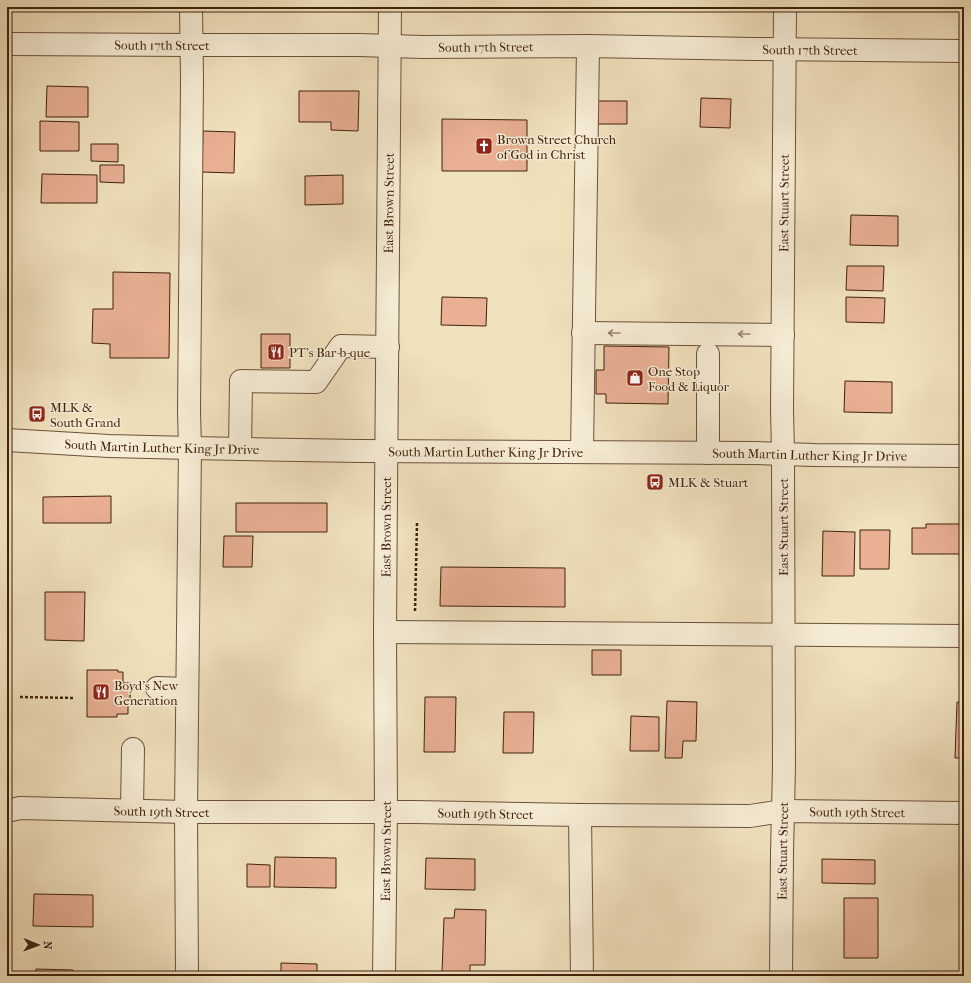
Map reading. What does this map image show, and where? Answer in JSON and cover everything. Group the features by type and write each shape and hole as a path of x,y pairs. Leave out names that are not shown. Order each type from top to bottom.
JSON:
{"street":[{"path":"187,976 186,812 190,448 191,7"},
{"name":"East Brown Street","path":"384,976 386,812 386,451 390,7"},
{"name":"East Stuart Street","path":"781,976 784,635 782,409 785,7"},
{"name":"South 17th Street","path":"7,44 422,47 588,46 964,51"},
{"path":"582,452 588,46"},
{"path":"583,333 783,335"},
{"path":"240,449 241,381 316,382 341,346 388,347"},
{"path":"708,354 708,454"},
{"name":"South Martin Luther King Jr Drive","path":"7,440 109,446 240,449 964,456"},
{"path":"386,632 964,636"},
{"path":"157,688 188,689"},
{"path":"132,810 133,749"},
{"name":"South 19th Street","path":"7,811 20,808 186,812 386,812 750,816 783,811 964,813"},
{"path":"580,815 582,976"}],"path":[{"path":"414,632 417,523"},
{"path":"20,697 75,698"}],"building":[{"path":"47,86 88,87 88,117 46,117"},
{"path":"299,91 359,91 358,131 331,130 331,122 299,122"},
{"path":"701,98 731,99 730,128 700,127"},
{"path":"598,101 627,101 627,124 598,124"},
{"path":"442,119 527,120 527,171 442,171"},
{"path":"40,121 79,122 79,151 40,151"},
{"path":"203,131 235,132 234,173 202,172"},
{"path":"91,144 118,144 118,162 91,161"},
{"path":"100,165 124,165 124,183 100,182"},
{"path":"42,174 97,175 97,203 41,203"},
{"path":"343,175 343,204 305,205 305,176"},
{"path":"851,215 898,216 898,246 850,245"},
{"path":"847,266 884,266 883,291 846,290"},
{"path":"113,272 170,273 169,358 110,358 110,344 92,343 93,309 113,309"},
{"path":"442,297 487,298 486,326 441,325"},
{"path":"846,297 885,298 884,323 846,322"},
{"path":"261,334 290,334 290,368 261,368"},
{"path":"604,346 669,347 668,404 606,403 606,394 596,394 596,370 604,370"},
{"path":"845,381 892,382 892,413 844,412"},
{"path":"111,496 111,523 43,523 43,497"},
{"path":"236,503 327,503 327,532 236,532"},
{"path":"926,524 964,524 964,554 912,554 912,528 926,528"},
{"path":"860,530 890,530 889,569 860,569"},
{"path":"823,531 855,532 854,576 822,576"},
{"path":"224,536 253,536 252,567 223,567"},
{"path":"441,567 565,568 565,607 440,606"},
{"path":"45,592 85,592 84,641 45,640"},
{"path":"592,650 621,650 621,675 592,675"},
{"path":"87,670 118,670 118,672 123,672 123,683 131,683 130,699 128,700 128,714 117,714 117,717 87,717"},
{"path":"425,697 456,697 455,752 424,752"},
{"path":"667,701 697,702 696,741 683,741 682,758 665,758"},
{"path":"957,702 964,702 964,758 955,758"},
{"path":"504,712 534,712 533,753 503,753"},
{"path":"631,716 659,717 659,751 630,751"},
{"path":"275,857 336,858 336,888 274,887"},
{"path":"426,858 475,859 475,890 425,889"},
{"path":"822,859 875,860 875,884 822,883"},
{"path":"247,864 270,865 270,887 247,887"},
{"path":"34,894 93,895 93,927 33,926"},
{"path":"844,898 878,898 878,958 844,958"},
{"path":"455,909 486,910 485,965 470,965 470,973 442,973 444,918 454,918"},
{"path":"281,963 317,964 317,976 281,976"},
{"path":"36,969 73,970 73,976 36,976"}],"place":[{"name":"Brown Street Church of God in Christ","path":"484,146"},
{"name":"PT's Bar-b-que","path":"276,352"},
{"name":"One Stop Food & Liquor","path":"635,378"},
{"name":"MLK & South Grand","path":"37,414"},
{"name":"MLK & Stuart","path":"655,482"},
{"name":"Boyd's New Generation","path":"101,692"}]}
